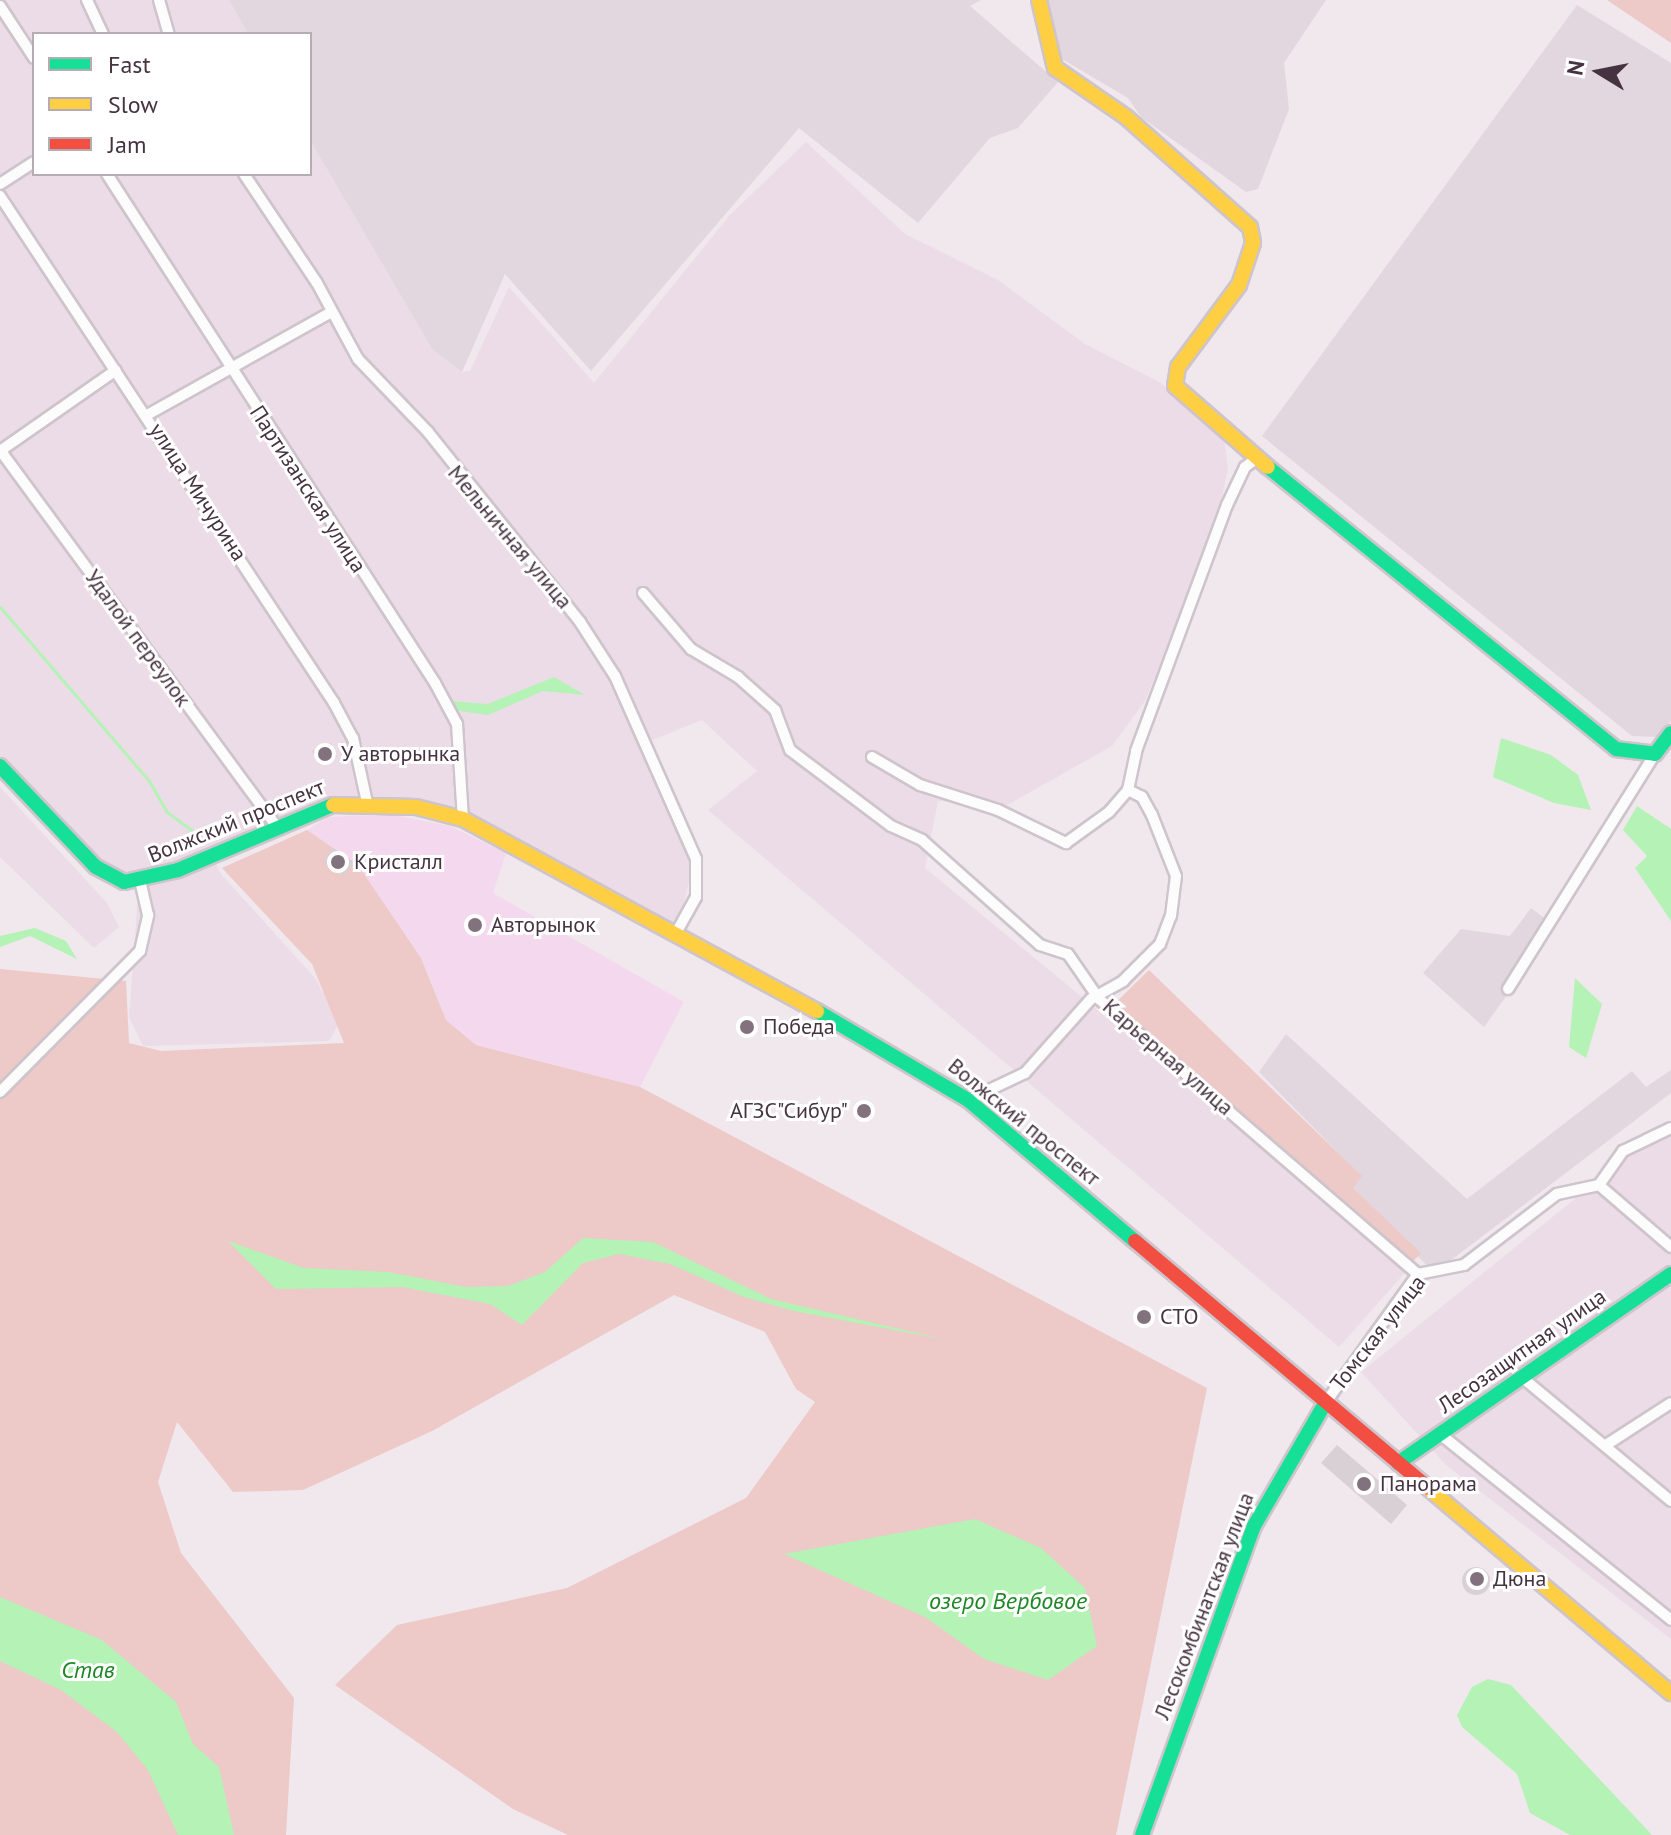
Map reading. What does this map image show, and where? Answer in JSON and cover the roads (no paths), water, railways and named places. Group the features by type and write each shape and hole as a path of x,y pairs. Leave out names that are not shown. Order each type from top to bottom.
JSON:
{"main road":[{"path":"1039,0 1055,68 1126,117 1250,227 1251,255 1239,285 1178,367 1175,386 1256,459 1616,749 1655,754 1671,733"},
{"name":"Волжский проспект","path":"0,766 48,821 111,877 140,881 331,805 367,802 463,819 677,931 898,1054 968,1100 1398,1463 1669,1686"},
{"name":"Лесозащитная улица","path":"1398,1463 1524,1379 1671,1274"},
{"name":"Лесокомбинатская улица","path":"1142,1835 1254,1526 1326,1402"}],"street":[{"path":"87,0 102,32"},
{"path":"159,0 168,32"},
{"path":"0,6 32,55"},
{"path":"0,184 32,163"},
{"name":"Партизанская улица","path":"108,176 227,367 444,699 457,724 463,764 463,819"},
{"name":"Мельничная улица","path":"245,176 358,359 428,432 580,622 615,676 696,859 696,897 677,931"},
{"name":"улица Мичурина","path":"0,196 334,703 353,738 367,802"},
{"path":"147,415 227,367 331,312"},
{"path":"0,451 116,370"},
{"name":"Удалой переулок","path":"0,451 276,826"},
{"path":"872,757 920,785 998,810 1066,843 1109,812 1128,790 1136,751 1227,505 1245,467 1256,459"},
{"name":"Карьерная улица","path":"643,593 685,644 775,710 790,750 891,826 922,840 1040,945 1068,954 1099,999 1418,1274"},
{"path":"1508,989 1655,754"},
{"path":"968,1100 1017,1080 1091,999 1099,999 1160,944 1177,891 1152,815 1142,797 1128,790"},
{"path":"0,1092 140,951 148,915 140,881"},
{"path":"1671,1128 1623,1151 1599,1185 1671,1247"},
{"name":"Томская улица","path":"1326,1402 1418,1274 1451,1272 1518,1228 1557,1194 1599,1185"},
{"path":"1524,1379 1671,1501"},
{"path":"1606,1445 1671,1403"},
{"path":"1440,1434 1671,1620"}],"water":[{"path":"554,677 585,695 543,691 488,715 453,710 451,701 488,704"},
{"path":"1501,738 1551,755 1578,775 1591,810 1554,803 1493,777"},
{"path":"1637,806 1671,829 1671,921 1635,868 1647,856 1623,830"},
{"path":"35,928 66,941 77,959 30,936 0,947 0,936"},
{"path":"1575,978 1602,1004 1586,1058 1569,1047"},
{"path":"583,1238 653,1242 771,1299 947,1340 794,1311 744,1297 670,1264 619,1254 583,1263 522,1325 490,1304 402,1287 276,1289 228,1241 304,1268 388,1272 466,1287 508,1286 545,1272"},
{"name":"озеро Вербовое","path":"975,1519 1041,1548 1085,1588 1097,1646 1048,1680 984,1659 925,1617 784,1554"},
{"name":"Став","path":"0,1597 102,1640 176,1702 193,1744 219,1767 234,1835 178,1835 148,1770 117,1732 61,1690 0,1661"},
{"path":"1488,1679 1511,1685 1652,1835 1570,1835 1530,1813 1517,1774 1462,1727 1457,1715 1472,1687"}],"waterway":[{"path":"0,607 149,781 167,812 201,837"}],"place":[{"name":"У авторынка","path":"325,754"},
{"name":"Кристалл","path":"338,862"},
{"name":"Авторынок","path":"475,925"},
{"name":"Победа","path":"747,1027"},
{"name":"АГЗС\"Сибур\"","path":"864,1111"},
{"name":"СТО","path":"1144,1317"},
{"name":"Панорама","path":"1364,1484"},
{"name":"Дюна","path":"1477,1579"}]}
